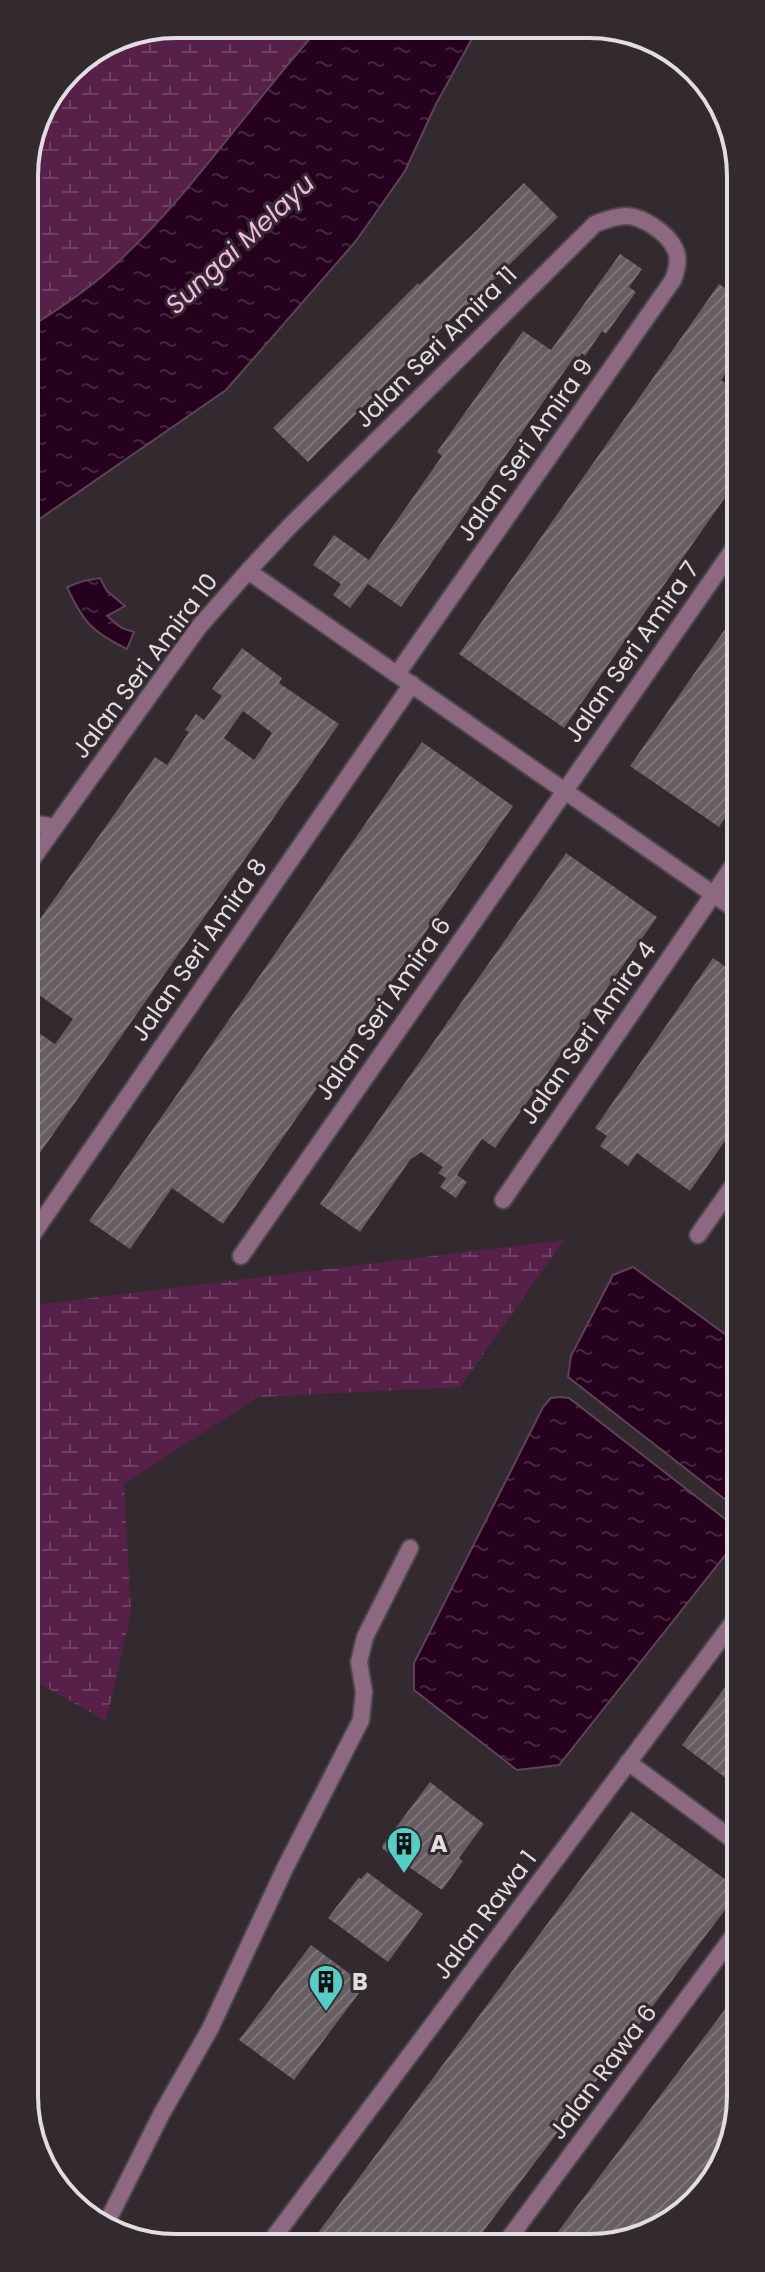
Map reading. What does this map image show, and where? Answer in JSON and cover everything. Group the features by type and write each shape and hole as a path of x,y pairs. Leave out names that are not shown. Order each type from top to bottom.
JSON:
{"street":[{"name":"Jalan Seri Amira 11","path":"248,571 595,224 629,216 648,223 675,248"},
{"name":"Jalan Seri Amira 9","path":"397,674 673,280 678,267 675,248"},
{"name":"Jalan Seri Amira 7","path":"564,791 727,558"},
{"path":"248,571 727,904"},
{"name":"Jalan Seri Amira 10","path":"38,851 198,628 248,571"},
{"name":"Jalan Seri Amira 8","path":"38,1227 412,684"},
{"name":"Jalan Seri Amira 6","path":"241,1256 564,791"},
{"path":"38,824 55,827"},
{"name":"Jalan Seri Amira 4","path":"503,1200 727,874"},
{"path":"698,1235 727,1194"},
{"path":"109,2217 196,2054 361,1720 364,1692 359,1662 365,1637 410,1548"},
{"name":"Jalan Rawa 1","path":"276,2234 727,1630"},
{"path":"628,1762 727,1835"},
{"name":"Jalan Rawa 6","path":"512,2234 727,1945"}],"green space":[{"path":"311,38 172,206 118,262 62,307 38,322 38,167 52,115 66,92 85,72 107,56 132,45 158,39"},
{"path":"564,1240 460,1387 258,1397 124,1484 131,1613 106,1721 38,1683 38,1305"}],"water":[{"name":"Sungai Melayu","path":"311,38 472,38 436,104 405,171 356,241 226,390 38,520 38,322 96,281 146,235"},
{"path":"100,578 107,591 125,606 107,616 122,628 134,632 127,649 90,625 67,587"},
{"path":"633,1267 727,1336 727,1501 568,1377 571,1356 613,1275"},
{"path":"551,1398 569,1398 727,1520 727,1553 559,1765 517,1770 414,1690 414,1663 543,1407"}],"building":[{"path":"524,183 558,217 308,462 273,428 418,283"},
{"path":"620,254 642,269 629,287 636,292 606,334 602,331 585,356 582,353 578,358 575,356 401,607 368,584 350,608 333,595 341,584 313,565 334,535 369,560 442,456 437,452 523,331 551,350"},
{"path":"719,284 727,289 727,372 721,380 727,384 727,495 564,728 459,654"},
{"path":"727,626 727,815 719,827 630,766"},
{"path":"242,648 282,678 279,683 339,724 38,1156 38,1032 55,1044 73,1019 38,994 38,922 155,757 167,765 189,732 185,730 196,714 204,720 222,696 212,689","holes":["243,711 272,733 254,760 224,738"]},
{"path":"422,742 513,806 223,1224 172,1188 130,1249 89,1221"},
{"path":"566,853 657,917 495,1148 482,1139 457,1175 467,1182 456,1198 440,1187 446,1178 438,1173 443,1167 421,1152 410,1160 360,1232 320,1204"},
{"path":"713,958 727,968 727,1138 690,1191 637,1153 628,1166 600,1146 607,1136 595,1128"},
{"path":"727,1684 727,1779 682,1745"},
{"path":"430,1782 484,1824 459,1858 463,1861 442,1890 382,1846"},
{"path":"631,1811 727,1881 727,1907 481,2234 317,2234"},
{"path":"367,1872 423,1914 388,1962 328,1918 359,1877 361,1879"},
{"name":"B","path":"311,1945 365,1985 294,2080 239,2040"},
{"path":"727,2007 727,2105 724,2123 717,2149 693,2187 658,2216 633,2227 589,2234 556,2234"}],"place":[{"name":"A","path":"404,1875"},
{"name":"B","path":"326,2013"}]}
